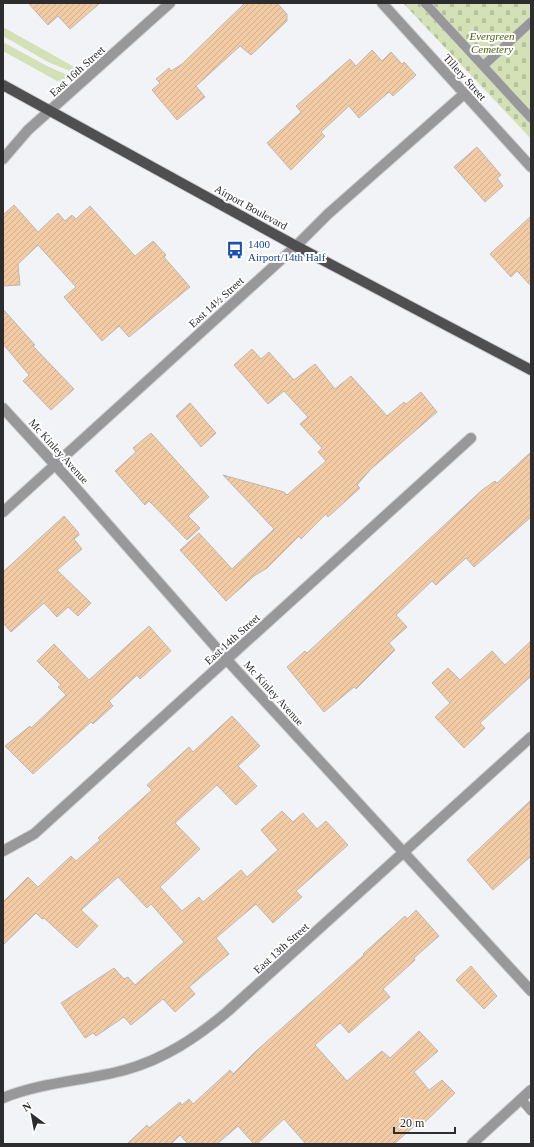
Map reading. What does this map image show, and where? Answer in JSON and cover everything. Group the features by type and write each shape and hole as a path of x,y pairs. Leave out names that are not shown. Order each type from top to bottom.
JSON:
{"main road":[{"name":"Airport Boulevard","path":"3,85 296,246 531,370"}],"street":[{"name":"East 16th Street","path":"3,159 28,130 170,3"},
{"name":"Tillery Street","path":"382,3 531,167"},
{"name":"East 14½ Street","path":"3,512 296,246 328,214 464,94"},
{"name":"Mc Kinley Avenue","path":"3,408 56,465 227,660 531,991"},
{"name":"East 14th Street","path":"3,851 34,834 471,438"},
{"name":"East 13th Street","path":"3,1098 53,1083 124,1070 150,1061 177,1049 202,1033 404,853 531,737"},
{"path":"474,1143 531,1090"}],"lane":[{"path":"425,3 531,118"},
{"path":"483,66 531,22"},
{"path":"522,1099 531,1111"}],"green space":[{"name":"Evergreen Cemetery","path":"403,3 531,3 531,139"},
{"path":"3,27 78,69 75,73 48,62 3,36"},
{"path":"3,42 47,66 72,77 65,81 57,81 3,51"}],"building":[{"path":"28,3 100,3 70,29 58,16 48,25"},
{"path":"245,3 277,3 287,14 287,21 251,55 240,46 196,86 205,97 177,120 152,90 160,83 156,79 169,68 171,71 182,64"},
{"path":"372,50 382,61 391,52 402,64 404,62 416,75 393,96 389,92 359,118 349,106 321,132 325,136 291,170 267,143 301,112 296,106 350,59 356,66"},
{"path":"477,147 501,175 497,178 503,186 485,202 454,167"},
{"path":"14,205 38,232 58,213 65,221 72,215 76,219 90,206 135,256 153,241 166,255 164,257 190,287 129,337 119,326 102,341 64,297 76,287 38,245 18,264 20,285 3,286 3,215"},
{"path":"531,216 531,286 517,271 511,277 490,254"},
{"path":"3,309 35,345 33,346 74,389 51,410 23,381 29,375 3,344"},
{"path":"252,349 261,359 269,352 294,380 315,364 335,389 351,376 387,416 404,402 406,404 421,392 437,412 371,469 357,485 360,488 328,517 326,514 301,539 299,536 267,568 254,576 226,601 180,550 199,533 232,569 274,529 223,475 284,492 287,495 326,461 318,452 322,448 300,424 308,417 284,391 268,404 234,365"},
{"path":"190,403 216,433 201,447 176,416"},
{"path":"151,433 209,497 188,516 200,528 187,540 149,501 145,505 115,471 136,452 133,448"},
{"path":"531,452 531,517 474,567 466,558 436,585 432,581 396,615 407,627 389,643 395,650 356,689 354,687 324,712 287,667 305,651 307,653 482,490 495,481 497,483"},
{"path":"64,516 78,532 79,535 74,539 82,549 57,570 91,603 78,616 68,607 57,617 44,603 11,632 3,623 3,572"},
{"path":"149,626 171,651 140,679 137,675 109,701 113,706 93,724 91,722 33,774 5,746 30,726 31,728 66,695 58,687 61,685 37,661 54,644 89,680"},
{"path":"531,641 531,676 480,723 485,728 464,748 435,717 450,703 432,683 448,668 460,680 492,651 505,665"},
{"path":"232,716 260,746 238,766 257,786 236,805 217,785 175,823 200,849 160,887 182,911 199,897 203,902 241,870 247,877 278,850 261,830 282,811 293,822 303,813 317,829 326,821 348,845 296,891 302,897 273,923 256,904 216,938 229,954 189,987 195,994 175,1012 163,999 131,1025 124,1017 96,1036 93,1033 85,1038 61,1003 114,968 124,979 128,977 135,985 184,942 151,904 147,908 118,877 81,910 98,926 77,948 44,918 42,919 36,913 3,945 3,902 28,877 38,887 71,856 76,861 100,840 98,838 152,790 147,785 189,747 193,752"},
{"path":"531,800 531,856 493,890 467,860"},
{"path":"416,910 439,936 414,958 415,960 383,989 390,997 349,1033 340,1023 315,1045 347,1081 382,1051 390,1058 419,1031 438,1051 414,1072 429,1090 442,1080 455,1093 422,1125 419,1122 394,1144 306,1144 284,1119 257,1144 254,1144 238,1126 217,1144 188,1144 180,1135 171,1144 127,1144 147,1125 149,1128 180,1102 182,1105 189,1099 193,1104 230,1070 233,1074 255,1052 364,955 363,954 405,916 407,919"},
{"path":"471,966 497,996 484,1009 456,980"}],"place":[{"name":"1400 Airport/14th Half","path":"235,250"}]}
